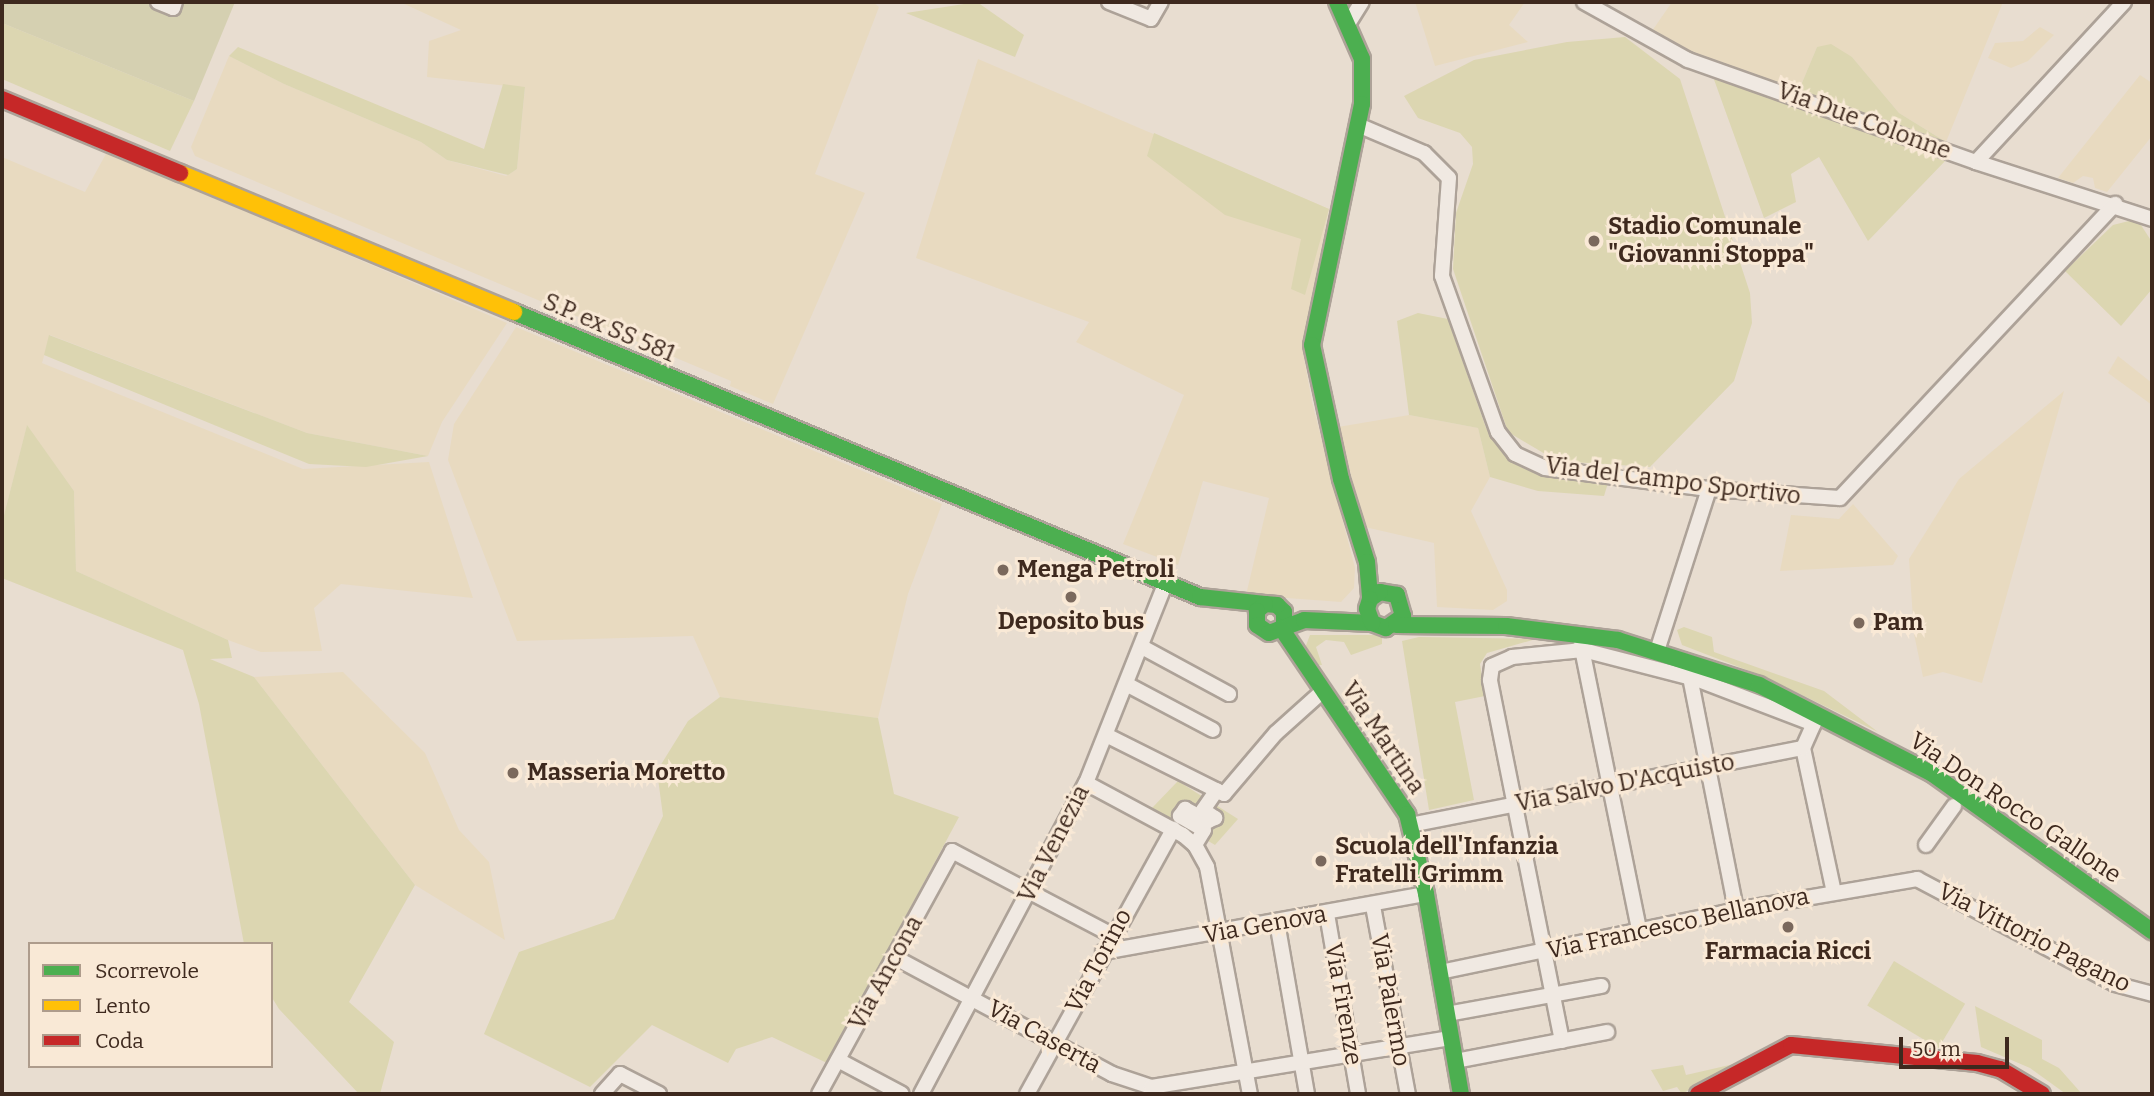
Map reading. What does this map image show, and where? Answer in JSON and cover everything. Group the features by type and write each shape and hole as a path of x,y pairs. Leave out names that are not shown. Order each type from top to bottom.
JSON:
{"main road":[{"path":"1337,2 1363,59 1358,125 1312,345 1337,467 1367,562 1372,623"},
{"name":"S.P. ex SS 581","path":"2,99 1200,597"},
{"path":"1200,597 1273,628 1304,620 1372,623 1386,628 1396,625 1403,616 1399,598 1367,562"},
{"path":"1200,597 1341,611 1369,601 1380,592 1399,598 1446,625"},
{"path":"1272,606 1256,616 1273,628"},
{"name":"Via Martina","path":"1272,606 1273,628 1324,690 1407,814 1426,894 1461,1094"},
{"name":"Via Don Rocco Gallone","path":"1396,625 1446,625 1657,651 1759,685 1816,718 1931,773 2152,931"},
{"path":"1698,1094 1791,1045 1977,1063 2000,1069 2042,1094"}],"street":[{"path":"158,2 173,8 175,2"},
{"path":"1110,2 1151,19 1161,2"},
{"path":"1348,24 1362,2"},
{"name":"Via Due Colonne","path":"1584,2 1688,60 1976,162 2115,204 2152,219"},
{"path":"1976,162 2124,2"},
{"name":"Via del Campo Sportivo","path":"1358,125 1424,153 1449,178 1442,276 1498,432 1515,454 1545,468 1709,489 1840,498 2115,204"},
{"path":"1657,651 1709,489"},
{"name":"Via Venezia","path":"921,1094 1086,783 1128,685 1165,583"},
{"path":"1581,643 1640,933"},
{"path":"1562,1041 1490,680 1492,666 1512,657 1581,643 1816,718 1803,748 1834,892"},
{"path":"1142,647 1229,694"},
{"path":"1690,677 1736,910"},
{"path":"1128,685 1213,730"},
{"path":"1106,735 1224,794 1276,733 1324,690"},
{"name":"Via Salvo D'Acquisto","path":"1410,825 1803,748"},
{"path":"1086,783 1173,829 1195,845 1207,867 1250,1094"},
{"path":"1195,845 1203,830 1180,816 1185,809 1208,821 1215,818 1203,810 1217,790"},
{"path":"1926,845 1954,806"},
{"name":"Via Torino","path":"1027,1094 1112,935 1173,829"},
{"name":"Via Ancona","path":"819,1094 952,851 1029,892"},
{"name":"Via Francesco Bellanova","path":"1440,972 1640,933 1736,910 1917,879"},
{"name":"Via Vittorio Pagano","path":"1917,879 2115,984 2152,994"},
{"path":"1029,892 1112,935"},
{"name":"Via Genova","path":"1103,952 1373,906 1426,894"},
{"name":"Via Palermo","path":"1373,906 1408,1094"},
{"name":"Via Firenze","path":"1327,914 1358,1094"},
{"path":"1277,922 1307,1094"},
{"name":"Via Caserta","path":"894,957 1112,1074 1151,1087 1179,1090 1245,1072 1398,1044 1451,1038"},
{"path":"1447,1014 1601,986"},
{"path":"1455,1061 1607,1032"},
{"path":"838,1060 902,1094"},
{"path":"602,1094 620,1074 659,1094"}],"shaded area":[{"path":"3,2 235,2 194,101 2,23"},
{"path":"400,2 873,2 879,7 815,174 865,193 773,404 730,386 731,381 195,156 191,147 229,56 284,84 421,142 447,160 506,176 517,169 525,88 427,77 429,41 461,30"},
{"path":"977,2 1024,35 1015,57 906,13"},
{"path":"1415,2 1525,2 1509,25 1528,42 1435,66"},
{"path":"1672,2 2003,2 1946,142 1899,113 1852,57 1817,47 1799,90 1689,53 1652,31"},
{"path":"2,23 194,101 170,151 2,79"},
{"path":"2040,27 2054,35 2028,61 2011,68 1988,58 1995,43 2023,41"},
{"name":"Stadio Comunale \"Giovanni Stoppa\"","path":"1625,37 1680,79 1750,293 1752,323 1734,381 1650,467 1557,461 1508,432 1453,269 1456,213 1473,164 1472,147 1460,133 1418,118 1404,96 1474,60 1567,42"},
{"path":"1831,44 1852,57 1899,113 1946,142 1799,90 1817,47"},
{"path":"238,47 484,149 503,84 525,87 517,169 508,175 447,160 421,142 284,84 229,56"},
{"path":"978,59 1329,209 1302,347 1312,402 1355,568 1354,588 1341,602 1246,595 1269,498 1203,481 1178,565 1123,544 1184,395 1076,342 1089,322 916,258"},
{"path":"1712,74 1947,159 1868,241 1819,157 1791,174 1796,202 1764,218"},
{"path":"2140,75 2152,83 2152,136 2107,192 2095,188 2093,178 2083,176 2073,183 2058,178"},
{"path":"1154,133 1329,209 1305,295 1291,289 1301,239 1225,215 1147,156"},
{"path":"107,152 507,323 442,422 428,456 307,433 50,335 42,363 303,469 429,462 473,598 341,584 314,608 322,651 261,652 228,640 76,571 74,491 27,426 2,523 2,157 85,192"},
{"path":"2137,219 2152,242 2152,289 2121,326 2065,271 2113,225"},
{"path":"1418,313 1448,319 1486,428 1500,449 1524,467 1608,483 1604,496 1538,491 1490,477 1478,428 1409,415 1397,321"},
{"path":"516,327 942,504 908,594 878,718 720,697 693,636 517,641 448,460 454,424"},
{"path":"49,335 307,433 428,456 366,467 309,464 44,355"},
{"path":"2118,356 2152,383 2152,405 2108,373"},
{"path":"2064,391 1982,683 1943,672 1923,677 1914,634 1909,559 1959,479"},
{"path":"1409,415 1478,428 1490,477 1471,511 1507,590 1507,601 1493,610 1437,607 1434,543 1365,527 1338,427"},
{"path":"27,425 74,491 76,571 228,640 232,658 210,659 254,677 415,885 349,1002 394,1042 380,1094 359,1094 279,1009 273,999 273,942 244,942 199,704 183,650 2,578 2,523"},
{"path":"1853,504 1898,556 1893,565 1780,571 1791,515 1839,519"},
{"path":"1684,627 1712,637 1714,652 1824,691 1878,732 1765,677 1682,645 1677,630"},
{"path":"1310,635 1382,635 1382,644 1351,655 1344,642 1326,640 1316,647 1322,665 1316,665 1305,648"},
{"path":"1419,637 1536,639 1487,653 1480,664 1485,696 1455,702 1474,800 1429,810 1402,641"},
{"path":"343,672 425,753 459,830 489,862 505,940 415,885 254,677"},
{"path":"720,697 878,718 894,794 959,817 827,1063 772,1037 736,1049 728,1063 652,1025 590,1087 484,1034 519,952 614,919 663,816 657,771 688,721"},
{"path":"1178,781 1238,819 1215,845 1152,808"},
{"path":"1894,961 1965,1004 1938,1048 1867,1006"},
{"path":"1975,1006 2042,1040 2042,1059 2059,1068 2082,1094 2066,1094 2030,1068 1981,1047"},
{"path":"1734,1064 1682,1094 1677,1087 1663,1091 1651,1070 1683,1065 1686,1075"}],"traffic: fast":[{"path":"1337,2 1362,59 1362,104 1312,345 1341,479 1367,562 1370,599"},
{"path":"514,312 1200,597"},
{"path":"1284,625 1284,612 1277,605 1265,604 1257,611 1257,625 1269,633 1304,620 1372,623 1386,628 1403,616 1397,595 1380,592 1370,599 1367,609 1372,623"},
{"path":"1200,597 1265,604"},
{"path":"1396,625 1506,626 1618,640 1759,685 1931,773 2152,931"},
{"path":"1281,628 1407,814 1426,894 1461,1094"}],"traffic: slow":[{"path":"180,173 514,312"}],"traffic: jam":[{"path":"2,99 180,173"},
{"path":"1698,1094 1791,1045 1977,1063 2000,1069 2042,1094"}],"place":[{"name":"Stadio Comunale \"Giovanni Stoppa\"","path":"1594,241"},
{"name":"Menga Petroli","path":"1003,570"},
{"name":"Deposito bus","path":"1071,597"},
{"name":"Pam","path":"1859,623"},
{"name":"Masseria Moretto","path":"513,773"},
{"name":"Scuola dell'Infanzia Fratelli Grimm","path":"1321,861"},
{"name":"Farmacia Ricci","path":"1788,927"}]}
